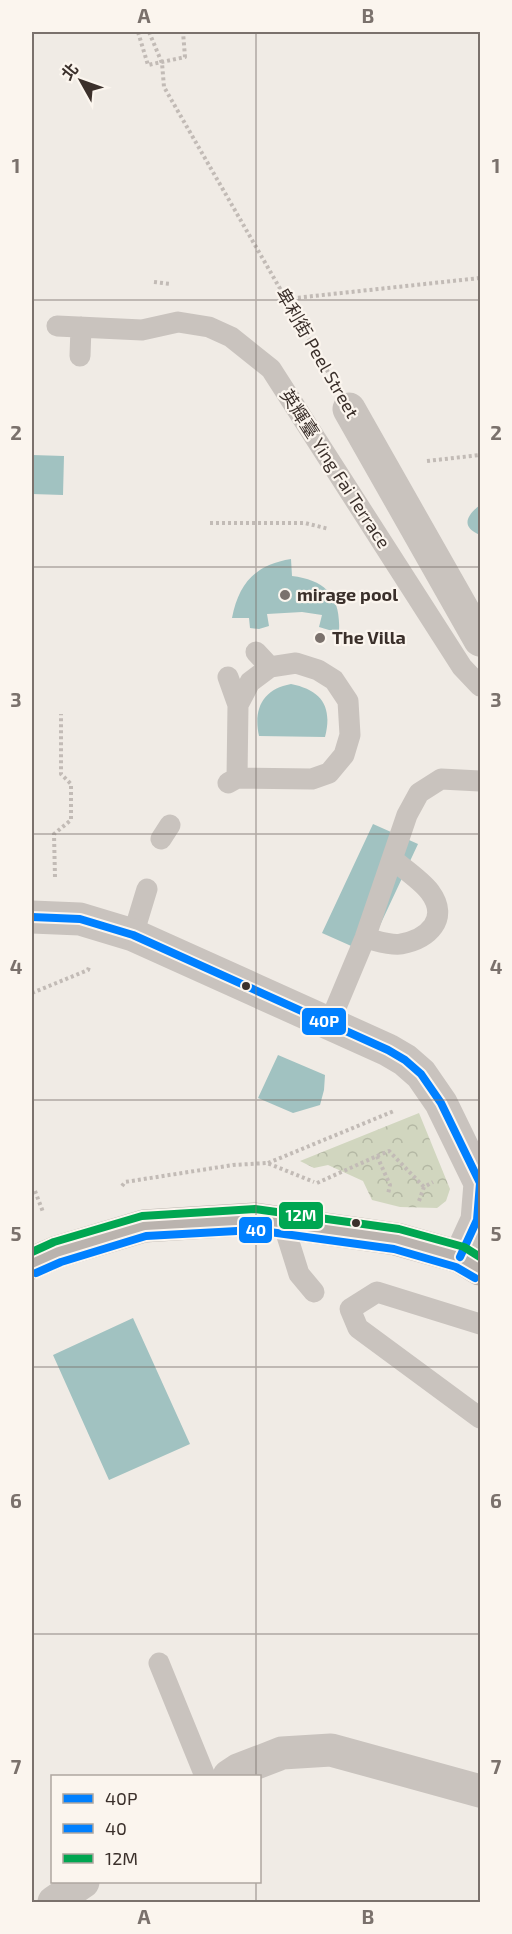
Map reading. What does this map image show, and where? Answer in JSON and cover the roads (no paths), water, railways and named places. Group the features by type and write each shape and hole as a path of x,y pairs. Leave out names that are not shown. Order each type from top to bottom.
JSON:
{"main road":[{"path":"32,1263 57,1252 144,1226 255,1219 396,1239 470,1263"}],"street":[{"name":"卑利街 Peel Street","path":"349,409 434,539 479,636"},
{"path":"32,917 80,919 133,935 405,1060 422,1074 441,1103 480,1183 470,1263"},
{"path":"230,1775 282,1753 331,1750 480,1791"},
{"path":"54,1902 80,1883"}],"lane":[{"name":"英輝臺 Ying Fai Terrace","path":"57,326 142,330 178,322 209,327 231,337 271,369 462,667 480,686"},
{"path":"80,356 81,327"},
{"path":"228,676 238,705 232,780 312,778 329,773 344,754 350,735 348,701 334,680 318,670 296,663 263,659 238,705"},
{"path":"329,1024 365,938 407,815 419,793 441,779 480,780"},
{"path":"365,938 400,945 429,933 437,922 437,905 430,891 392,859"},
{"path":"133,935 147,889"},
{"path":"283,1223 299,1274 314,1292"},
{"path":"480,1324 378,1292 350,1309 358,1328 480,1418"},
{"path":"159,1663 205,1775"}],"water":[{"path":"32,455 64,456 63,495 32,494"},
{"path":"480,505 480,535 470,528 468,521"},
{"name":"mirage pool","path":"291,559 292,576 314,581 329,592 334,599 339,619 339,631 319,627 322,615 302,612 267,614 269,626 259,629 250,628 249,618 232,618 239,595 258,571"},
{"path":"291,684 310,690 322,701 327,716 325,737 259,736 258,717 262,702 273,690"},
{"path":"373,824 418,844 367,953 322,933"},
{"path":"278,1055 325,1075 320,1105 293,1113 258,1098"},
{"path":"133,1318 190,1444 109,1480 53,1355"}],"place":[{"name":"mirage pool","path":"285,595"},
{"name":"The Villa","path":"320,638"}]}
